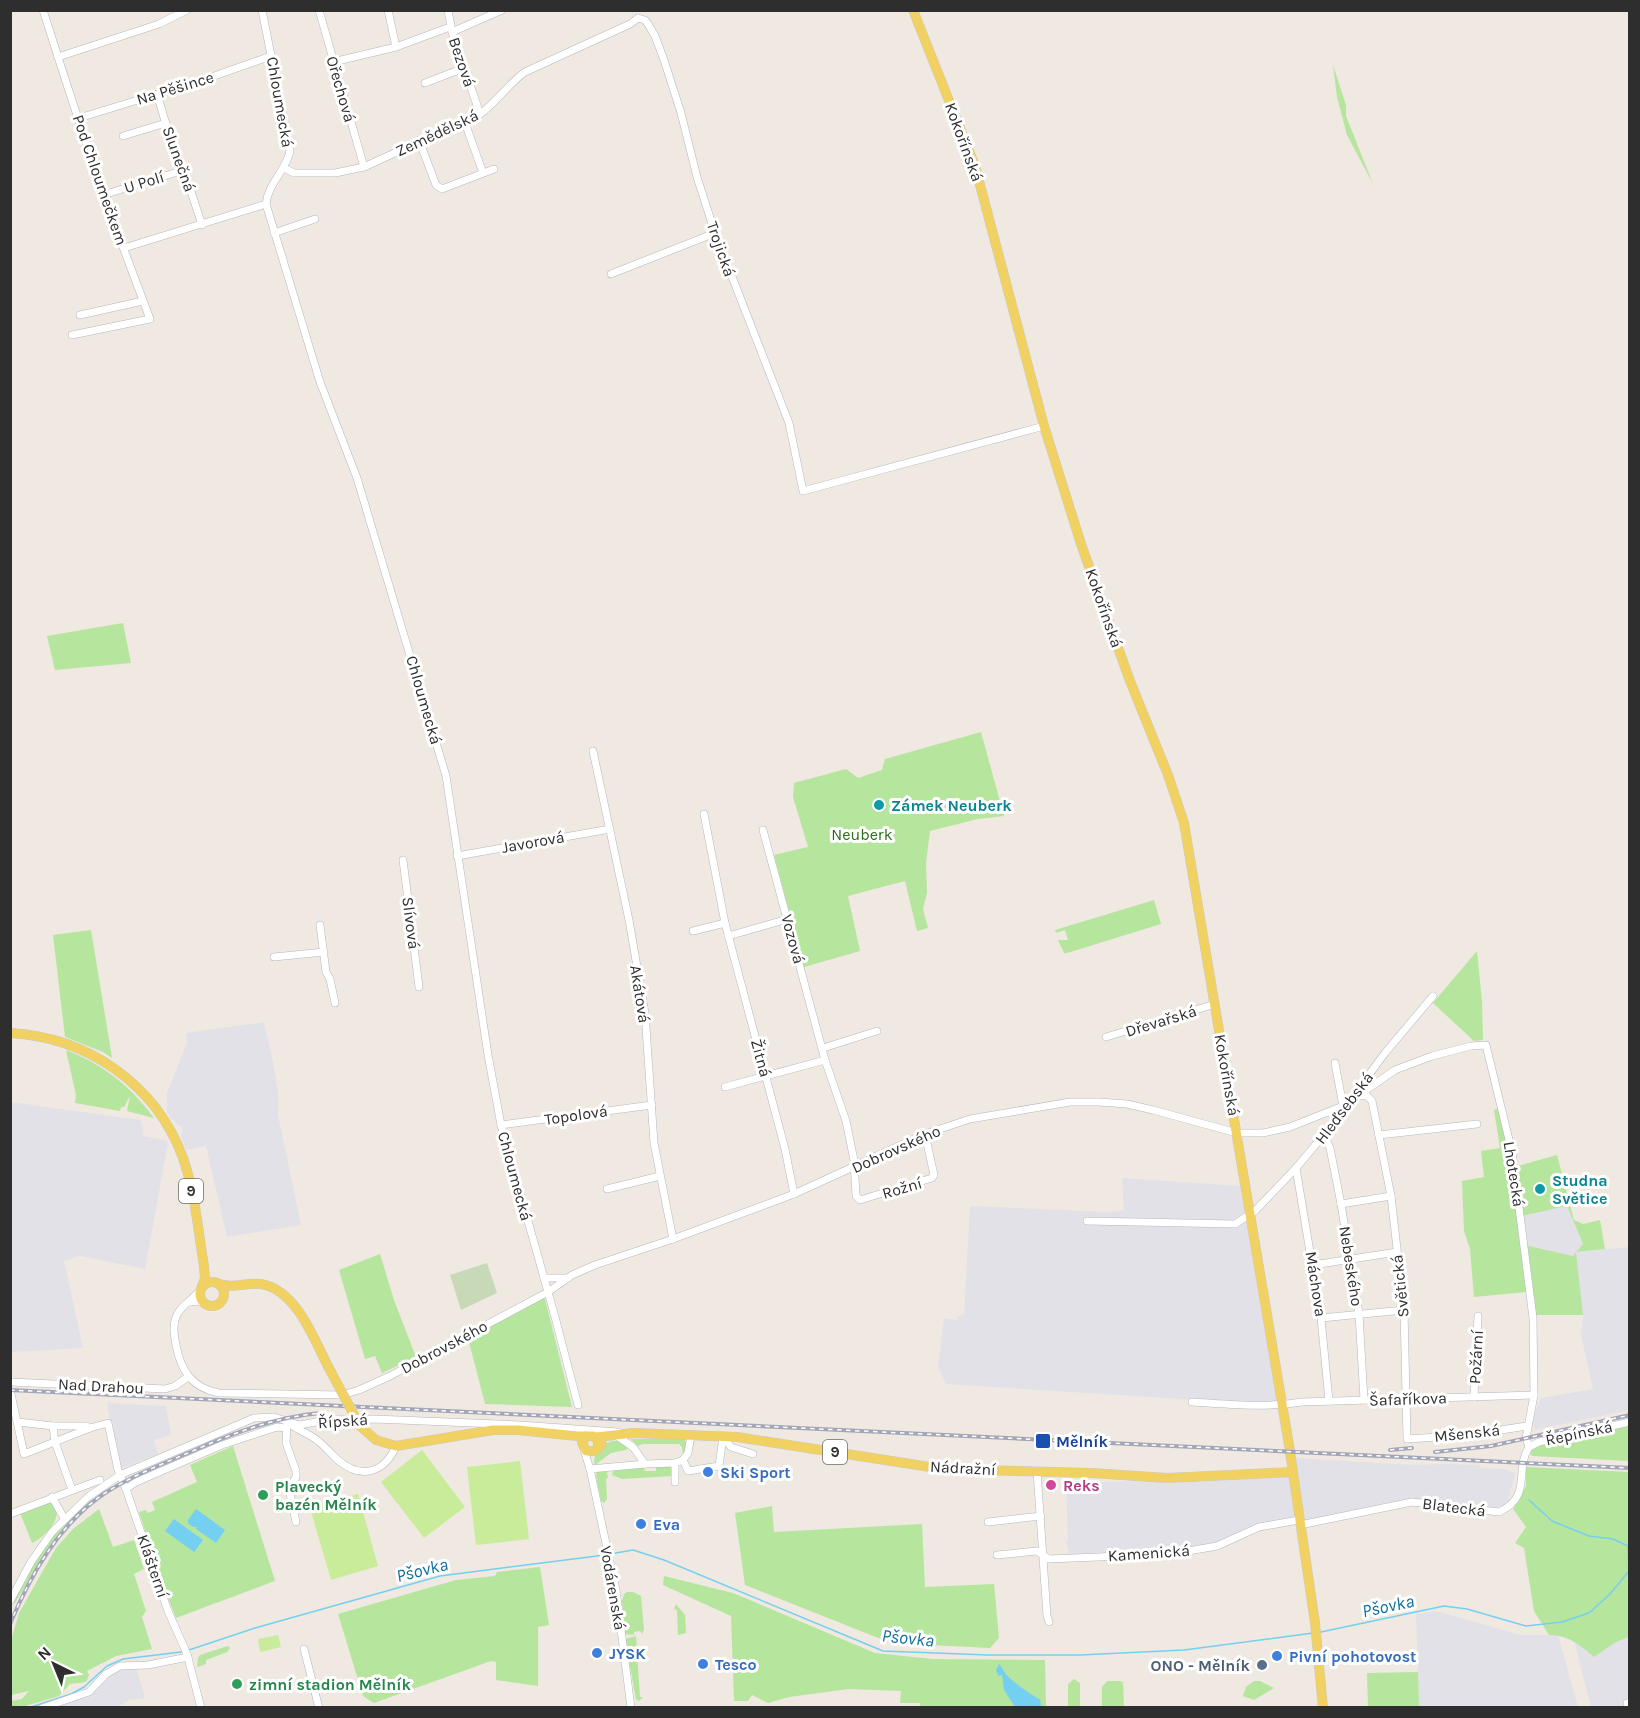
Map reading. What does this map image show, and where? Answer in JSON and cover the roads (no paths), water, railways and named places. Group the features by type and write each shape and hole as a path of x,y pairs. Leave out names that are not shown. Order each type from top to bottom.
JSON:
{"main road":[{"name":"Kokořínská","path":"913,10 975,166 1044,426 1130,681 1168,775 1184,823 1293,1472 1315,1625 1323,1707"},
{"name":"9","path":"10,1034 52,1039 84,1051 121,1073 151,1102 170,1129 183,1158 189,1180 204,1266 205,1279 201,1288 201,1299 205,1304"},
{"name":"9","path":"204,1266 224,1291 224,1297"},
{"path":"201,1288 208,1282 227,1286 262,1284 277,1289 285,1295 300,1313 360,1426 376,1440 396,1446"},
{"path":"205,1304 216,1305 238,1285"},
{"name":"9","path":"396,1446 476,1432 503,1430 555,1433 585,1439 590,1452 597,1449"},
{"name":"Nádražní","path":"585,1439 634,1433 754,1439 943,1469 1167,1478 1293,1472"},
{"name":"Nádražní","path":"597,1449 604,1442 617,1436"},
{"path":"585,1439 598,1441 597,1449"}],"street":[{"name":"Pod Chloumečkem","path":"43,10 103,195 150,319 72,335"},
{"path":"58,57 159,24 187,10"},
{"name":"Chloumecká","path":"262,10 290,151 285,168 271,186 266,204 317,372 357,478 446,776 488,1055 501,1125 578,1405"},
{"name":"Ořechová","path":"319,10 364,167"},
{"path":"388,10 396,47"},
{"name":"Bezová","path":"448,10 451,29 480,114"},
{"path":"333,62 396,47 502,10"},
{"name":"Trojická","path":"638,14 648,24 661,52 681,113 697,177 716,233 789,423 803,491 1044,426"},
{"name":"Zemědělská","path":"285,168 294,173 325,173 348,172 364,167 480,114 525,72 630,24 638,14"},
{"name":"Na Pěšince","path":"79,118 200,81 271,56"},
{"path":"426,82 464,68"},
{"name":"Slunečná","path":"157,94 174,151 184,170 202,225"},
{"path":"464,120 483,173"},
{"name":"Na Pěšince","path":"123,136 166,123"},
{"path":"419,140 436,185 442,189 494,169"},
{"name":"U Polí","path":"103,195 184,170"},
{"path":"124,248 266,204"},
{"path":"274,233 315,219"},
{"path":"611,274 716,233"},
{"path":"80,315 143,301"},
{"name":"Akátová","path":"593,751 629,920 645,1013 654,1143 673,1239"},
{"name":"Žitná","path":"704,814 728,936 785,1149 794,1194"},
{"name":"Javorová","path":"457,856 610,829"},
{"name":"Vozová","path":"764,830 825,1060 846,1121 853,1168"},
{"name":"Slívová","path":"403,860 419,987"},
{"path":"728,936 788,919"},
{"path":"693,931 725,923"},
{"path":"320,925 326,972 335,1004"},
{"path":"274,957 324,952"},
{"name":"Hleďsebská","path":"1250,1215 1296,1168 1324,1135 1354,1098 1385,1053 1433,996"},
{"name":"Dřevařská","path":"1106,1037 1215,1004"},
{"path":"823,1048 877,1031"},
{"name":"Lhotecká","path":"1354,1098 1395,1070 1432,1056 1471,1046 1486,1045 1512,1152 1533,1318 1534,1395 1527,1426 1526,1441 1529,1447"},
{"path":"725,1087 825,1060"},
{"path":"1335,1064 1342,1106"},
{"name":"Světická","path":"1354,1098 1364,1095 1371,1098 1391,1196 1404,1310 1407,1439"},
{"name":"Dobrovského","path":"188,1377 204,1389 219,1393 310,1396 349,1394 390,1376 595,1265 794,1194 925,1134 970,1119 1070,1102 1099,1102 1127,1104 1237,1133 1263,1133 1290,1127 1342,1106 1354,1098"},
{"name":"Topolová","path":"501,1125 652,1105"},
{"path":"1379,1135 1477,1124"},
{"name":"Rožní","path":"853,1168 856,1196 860,1200 930,1180 934,1174 925,1134"},
{"name":"Nebeského","path":"1324,1135 1330,1148 1351,1258 1359,1314 1364,1400"},
{"name":"Máchova","path":"1296,1168 1321,1318 1329,1401"},
{"path":"607,1190 660,1176"},
{"path":"1341,1204 1391,1196"},
{"path":"1088,1221 1235,1224 1250,1215"},
{"path":"1313,1264 1397,1252"},
{"name":"Dobrovského","path":"544,1278 568,1278"},
{"path":"188,1377 180,1362 174,1329 178,1313 201,1288"},
{"path":"188,1302 196,1301 205,1304"},
{"path":"1321,1318 1404,1310"},
{"name":"Požární","path":"1474,1397 1478,1316"},
{"name":"Nad Drahou","path":"10,1382 165,1389 179,1385 188,1377"},
{"path":"11,1394 24,1454 90,1428"},
{"name":"Šafaříkova","path":"1192,1402 1250,1406 1302,1402 1534,1395"},
{"name":"Řípská","path":"10,1601 31,1562 64,1518 88,1497 120,1475 254,1418 274,1417 287,1425 303,1425 328,1420 374,1419 520,1425 585,1439"},
{"path":"18,1422 90,1428"},
{"name":"Řepínská","path":"1529,1447 1539,1442 1629,1422"},
{"name":"Klášterní","path":"90,1428 108,1423 120,1475 168,1611 188,1656 201,1707"},
{"path":"474,1424 503,1430"},
{"path":"287,1425 286,1443 296,1471 296,1478 289,1489 296,1522"},
{"path":"126,1489 243,1437 287,1425 318,1441 343,1464 357,1471 370,1471 381,1466 391,1457 396,1446"},
{"path":"53,1426 55,1442 72,1490"},
{"name":"Mšenská","path":"1407,1439 1469,1435 1527,1426"},
{"name":"Nádražní","path":"585,1439 634,1433"},
{"path":"590,1469 675,1463 683,1460 688,1453 691,1435"},
{"path":"617,1436 633,1447 645,1464"},
{"path":"683,1460 687,1471 719,1466 723,1437"},
{"path":"723,1437 731,1447 753,1454"},
{"name":"Vodárenská","path":"585,1439 616,1590 631,1707"},
{"name":"Blatecká","path":"1300,1525 1412,1502 1499,1512 1506,1508 1521,1491 1524,1460 1529,1447"},
{"name":"Vodárenská","path":"590,1469 592,1456 597,1449"},
{"path":"675,1463 675,1482"},
{"path":"1037,1472 1049,1622"},
{"path":"10,1514 100,1480"},
{"path":"52,1497 64,1518"},
{"path":"988,1522 1041,1516"},
{"name":"Kamenická","path":"997,1555 1037,1551 1049,1559 1171,1554 1217,1546 1259,1527 1300,1525"},
{"path":"304,1649 319,1707"},
{"path":"42,1707 90,1692 106,1674 120,1666 148,1665 188,1656"}],"water":[{"path":"196,1509 225,1530 216,1543 196,1529 197,1527 188,1523"},
{"path":"174,1519 203,1540 194,1552 165,1531"},
{"path":"999,1664 1011,1679 1040,1699 1041,1707 1015,1707 1004,1690 1002,1674 998,1675 996,1670"}],"waterway":[{"path":"1529,1500 1552,1521 1589,1536 1613,1539 1628,1546 1629,1571"},
{"name":"Pšovka","path":"610,1554 633,1550 664,1560 883,1651 988,1655 1080,1655 1184,1650 1313,1633"},
{"name":"Pšovka","path":"189,1650 255,1628 440,1576 605,1555"},
{"name":"Pšovka","path":"1321,1632 1444,1606 1467,1609 1526,1626 1562,1622 1589,1613 1609,1595 1630,1570"},
{"name":"Pšovka","path":"28,1708 71,1694 84,1687 107,1666 123,1659 181,1652"}],"railway":[{"path":"10,1390 1630,1468"},
{"path":"10,1624 27,1587 48,1551 74,1520 105,1493 149,1470 241,1431 288,1418 321,1413"},
{"path":"1435,1452 1491,1446 1630,1415"},
{"path":"1390,1450 1412,1448"}],"place":[{"name":"Zámek Neuberk","path":"879,805"},
{"name":"Studna Světice","path":"1540,1189"},
{"name":"Mělník","path":"1043,1441"},
{"name":"Ski Sport","path":"708,1472"},
{"name":"Reks","path":"1051,1485"},
{"name":"Plavecký bazén Mělník","path":"263,1495"},
{"name":"Eva","path":"641,1524"},
{"name":"JYSK","path":"597,1653"},
{"name":"Pivní pohotovost","path":"1277,1656"},
{"name":"Tesco","path":"703,1664"},
{"name":"ONO - Mělník","path":"1262,1665"},
{"name":"zimní stadion Mělník","path":"237,1684"}],"park label":[{"name":"Neuberk","path":"862,834"}]}
